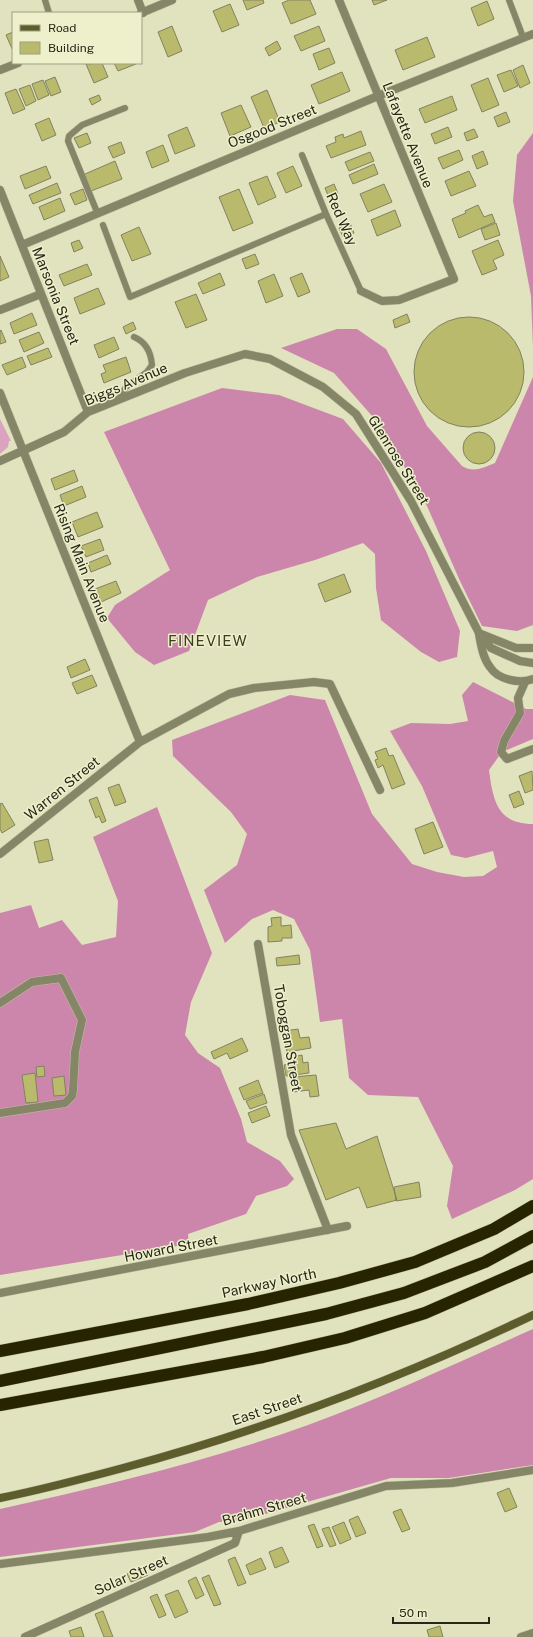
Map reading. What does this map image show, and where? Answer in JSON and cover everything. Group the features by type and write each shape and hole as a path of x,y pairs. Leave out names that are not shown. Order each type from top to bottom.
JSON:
{"highway":[{"name":"Parkway North","path":"0,1351 240,1306 339,1283 415,1262 494,1229 533,1206"},
{"path":"0,1381 326,1314 404,1293 485,1262 533,1236"},
{"path":"0,1405 263,1357 345,1338 425,1313 533,1266"}],"main road":[{"name":"East Street","path":"0,1498 75,1481 166,1456 279,1420 392,1377 533,1315"}],"street":[{"path":"138,0 142,12"},
{"path":"142,13 172,0"},
{"name":"Lafayette Avenue","path":"339,0 454,279 399,300 382,300 361,291"},
{"name":"Osgood Street","path":"22,245 97,212 533,34"},
{"path":"0,70 15,64"},
{"name":"Marsonia Street","path":"0,190 88,412"},
{"path":"0,310 41,294"},
{"name":"Biggs Avenue","path":"0,460 24,451 64,432 88,412 118,399 245,354"},
{"name":"Glenrose Street","path":"245,354 270,359 323,387 356,414 411,501 479,633 491,648 520,661 533,663"},
{"name":"Rising Main Avenue","path":"0,393 140,742"},
{"path":"479,633 516,648 533,648"},
{"path":"479,633 485,658 491,669 504,678 529,680 518,698 520,713 501,747 501,752 507,759 533,749"},
{"name":"Warren Street","path":"0,854 140,742 229,694 254,688 314,682 330,684 380,790"},
{"name":"Toboggan Street","path":"258,944 291,1135 328,1230"},
{"path":"0,1003 32,982 61,978 82,1020 75,1052 72,1096 65,1103 0,1114"},
{"name":"Howard Street","path":"0,1293 346,1226"},
{"name":"Brahm Street","path":"0,1564 208,1537 239,1531 386,1486 452,1483 533,1470"},
{"name":"Solar Street","path":"25,1637 235,1543 239,1531"},
{"path":"521,1637 533,1633"}],"lane":[{"path":"45,0 49,12"},
{"path":"509,0 524,38"},
{"path":"97,212 68,141 69,136 82,125 125,108"},
{"name":"Red Way","path":"302,155 326,214 361,291"},
{"path":"102,225 130,297 326,214"},
{"path":"118,399 126,387 148,372 152,365 152,357 142,340 134,337"}],"shaded area":[{"path":"533,133 533,347 531,296 513,201 517,155"},
{"path":"337,329 357,329 386,349 427,426 462,466 470,469 482,468 495,463 533,377 533,625 517,631 482,626 460,581 427,506 381,426 334,373 281,348"},
{"path":"222,388 279,395 343,419 381,463 426,551 460,631 457,657 439,662 421,652 381,620 376,588 375,554 363,543 315,560 257,577 208,600 189,651 154,665 135,652 107,618 115,605 170,570 104,432"},
{"path":"0,419 11,441 9,441 8,447 0,454"},
{"path":"473,682 526,709 533,709 533,739 502,752 489,770 495,800 504,815 521,823 533,824 533,1179 515,1190 452,1219 447,1206 453,1166 418,1097 368,1095 349,1078 342,1019 320,1022 310,950 294,919 273,910 252,919 225,943 204,890 237,865 247,834 231,812 173,756 172,740 290,695 325,700 372,814 412,864 437,872 464,877 483,876 497,867 493,851 466,858 451,855 422,786 390,731 411,723 450,724 468,721 462,695"},
{"path":"157,807 212,953 191,1002 185,1035 198,1053 220,1068 241,1119 247,1142 280,1161 294,1179 287,1186 256,1196 246,1214 188,1234 189,1244 0,1275 0,913 31,905 39,928 62,920 82,945 116,937 118,901 93,837"},
{"path":"533,1329 533,1465 449,1478 391,1478 244,1520 219,1522 195,1532 0,1557 0,1509 156,1472 270,1438 365,1403"}],"building":[{"path":"243,0 263,0 264,3 247,10"},
{"path":"289,0 310,0 316,14 291,24 282,3"},
{"path":"372,0 387,0 374,5"},
{"path":"487,1 494,19 478,26 471,8"},
{"path":"230,4 239,25 222,32 213,11"},
{"path":"172,26 182,51 168,57 158,32"},
{"path":"319,26 325,41 301,51 294,36"},
{"path":"12,32 12,49 6,35"},
{"path":"427,37 435,57 403,70 395,50"},
{"path":"277,41 281,49 269,56 265,48"},
{"path":"329,48 335,63 319,70 313,54"},
{"path":"86,64 102,64 108,77 94,83"},
{"path":"114,64 136,64 118,71"},
{"path":"523,65 530,83 520,88 513,70"},
{"path":"511,70 518,86 504,92 497,75"},
{"path":"342,72 350,91 319,104 311,85"},
{"path":"55,77 61,92 51,96 45,81"},
{"path":"488,78 499,105 482,112 471,85"},
{"path":"43,80 49,95 38,100 32,84"},
{"path":"30,85 36,101 26,106 19,89"},
{"path":"16,89 25,109 13,114 5,93"},
{"path":"267,90 280,122 264,128 251,97"},
{"path":"99,95 101,100 92,105 89,99"},
{"path":"452,96 457,110 425,123 419,109"},
{"path":"241,105 251,127 230,136 221,113"},
{"path":"506,112 510,122 498,127 494,117"},
{"path":"49,118 56,135 42,141 35,124"},
{"path":"187,127 195,146 175,154 168,135"},
{"path":"448,127 452,137 435,144 431,134"},
{"path":"474,129 478,137 467,141 464,133"},
{"path":"361,131 366,145 331,158 326,146 336,142 335,137 343,134 344,138"},
{"path":"87,133 91,143 79,148 74,138"},
{"path":"121,142 125,153 113,158 108,147"},
{"path":"163,145 169,161 152,168 146,152"},
{"path":"459,150 463,160 443,169 438,158"},
{"path":"483,151 488,164 477,169 472,156"},
{"path":"370,152 374,161 349,171 345,162"},
{"path":"115,161 122,179 91,191 85,174"},
{"path":"374,164 378,174 353,184 349,175"},
{"path":"46,166 51,178 25,189 20,176"},
{"path":"293,166 302,186 286,193 277,173"},
{"path":"469,171 476,186 451,196 445,181"},
{"path":"267,176 276,197 258,205 249,183"},
{"path":"57,183 61,193 33,204 29,195"},
{"path":"334,184 338,194 329,198 325,188"},
{"path":"384,184 392,202 368,212 360,194"},
{"path":"83,189 87,200 75,205 70,194"},
{"path":"239,189 253,223 233,231 219,197"},
{"path":"60,198 65,211 44,220 39,207"},
{"path":"478,205 484,217 492,214 495,222 459,238 452,219 466,213 465,211"},
{"path":"395,210 401,226 377,236 371,220"},
{"path":"350,223 354,233 343,237 339,228"},
{"path":"496,223 500,235 485,240 481,229"},
{"path":"139,227 151,254 132,261 121,235"},
{"path":"79,240 83,248 74,252 71,243"},
{"path":"498,240 504,255 493,260 497,269 482,275 472,251"},
{"path":"255,254 259,264 246,269 242,259"},
{"path":"0,256 9,277 0,281"},
{"path":"87,264 92,275 64,286 59,275"},
{"path":"220,273 225,285 203,294 198,283"},
{"path":"302,273 310,292 298,297 290,278"},
{"path":"274,274 283,296 266,303 258,281"},
{"path":"98,288 105,304 80,314 74,298"},
{"path":"196,294 207,320 186,328 175,302"},
{"path":"32,313 37,325 14,334 10,323"},
{"path":"407,314 410,322 395,328 393,320"},
{"path":"469,317 490,321 508,333 520,351 524,372 520,393 508,411 490,423 469,427 448,423 430,411 418,393 414,372 418,351 430,333 448,321"},
{"path":"133,322 136,329 126,334 123,327"},
{"path":"1,330 6,342 0,344 0,331"},
{"path":"39,332 44,343 24,352 19,340"},
{"path":"114,337 119,349 99,358 94,345"},
{"path":"48,348 52,357 31,365 27,356"},
{"path":"22,357 26,367 7,375 2,365"},
{"path":"126,357 131,372 104,383 101,374 106,372 103,365"},
{"path":"479,432 490,437 495,448 490,459 479,464 468,459 463,448 468,437"},
{"path":"74,470 78,481 55,490 51,479"},
{"path":"82,486 86,497 64,506 60,495"},
{"path":"97,512 103,527 78,537 72,522"},
{"path":"100,539 104,550 86,557 81,546"},
{"path":"107,555 111,564 91,572 88,563"},
{"path":"344,574 351,592 325,602 318,584"},
{"path":"116,581 121,593 101,602 95,589"},
{"path":"85,659 90,670 71,678 67,667"},
{"path":"92,675 97,686 77,694 72,683"},
{"path":"386,748 389,756 393,755 405,784 392,789 383,765 378,768 375,760 378,759 375,752"},
{"path":"532,771 533,790 525,793 519,776"},
{"path":"119,784 126,802 115,806 108,788"},
{"path":"519,791 524,804 514,808 509,795"},
{"path":"97,797 106,821 102,823 99,816 96,818 89,800"},
{"path":"2,803 15,825 2,833 0,829 0,804"},
{"path":"433,822 443,847 424,854 415,829"},
{"path":"48,839 53,860 39,863 34,842"},
{"path":"281,917 281,926 291,925 292,938 282,938 282,941 268,942 268,927 272,926 271,918"},
{"path":"299,955 300,964 277,966 276,958"},
{"path":"298,1029 300,1038 309,1037 311,1048 287,1052 284,1031"},
{"path":"242,1038 248,1051 230,1059 227,1053 214,1059 211,1052"},
{"path":"302,1055 303,1063 308,1062 309,1073 286,1076 284,1065 289,1064 288,1058"},
{"path":"44,1066 45,1076 37,1077 36,1067"},
{"path":"35,1073 38,1102 26,1103 22,1075"},
{"path":"316,1075 319,1096 310,1097 309,1090 294,1092 292,1077"},
{"path":"64,1076 66,1095 54,1096 52,1078"},
{"path":"258,1080 263,1093 244,1100 239,1088"},
{"path":"264,1094 267,1103 250,1109 246,1101"},
{"path":"266,1106 270,1116 252,1123 248,1113"},
{"path":"336,1123 346,1149 377,1136 397,1200 367,1208 359,1187 326,1200 299,1130"},
{"path":"419,1182 421,1197 396,1201 394,1187"},
{"path":"509,1488 517,1507 505,1512 497,1493"},
{"path":"401,1509 410,1529 402,1532 393,1512"},
{"path":"358,1516 366,1533 356,1537 349,1520"},
{"path":"344,1522 351,1539 340,1544 332,1527"},
{"path":"314,1524 323,1546 317,1548 308,1526"},
{"path":"329,1527 336,1545 330,1547 322,1529"},
{"path":"282,1547 289,1562 275,1568 269,1552"},
{"path":"235,1557 246,1583 238,1586 228,1560"},
{"path":"261,1558 266,1569 250,1575 246,1565"},
{"path":"144,1567 148,1575 131,1582 127,1574"},
{"path":"209,1575 221,1604 214,1606 202,1578"},
{"path":"196,1577 204,1595 196,1599 188,1581"},
{"path":"178,1590 188,1612 175,1618 165,1595"},
{"path":"157,1594 166,1615 159,1618 150,1597"},
{"path":"103,1611 113,1637 104,1637 95,1614"},
{"path":"440,1626 443,1637 429,1637 427,1630"},
{"path":"81,1627 84,1637 71,1637 69,1631"}],"district":[{"name":"FINEVIEW","path":"208,640"}]}
